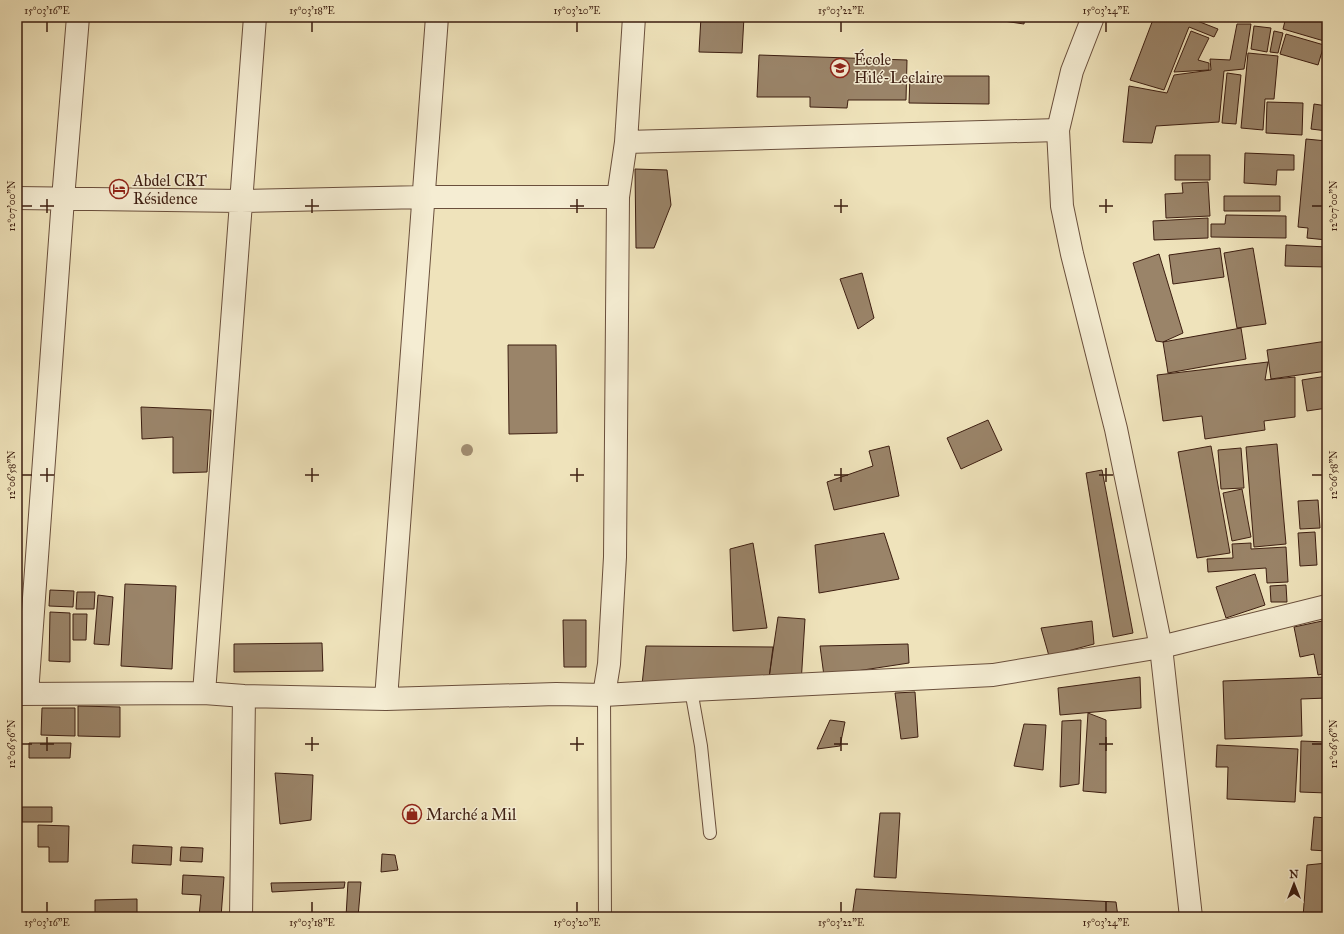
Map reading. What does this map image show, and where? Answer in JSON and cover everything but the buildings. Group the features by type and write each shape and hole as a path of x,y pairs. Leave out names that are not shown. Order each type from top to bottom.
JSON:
{"street":[{"path":"78,17 22,694 204,693 244,696 386,699 556,694 604,696 691,690 993,675 1161,647 1327,606"},
{"path":"204,693 255,17"},
{"path":"386,699 437,17"},
{"path":"604,696 609,664 615,557 618,197 626,142 634,17"},
{"path":"1093,17 1072,71 1058,130 1062,206 1072,254 1116,429 1161,647 1191,917"},
{"path":"626,142 1058,130"},
{"path":"17,198 241,201 424,197 618,197"},
{"path":"241,917 244,696"}],"lane":[{"path":"691,690 701,746 710,833"},
{"path":"604,696 604,917"}],"place":[{"name":"École Hilé-Leclaire","path":"840,68"},
{"name":"Abdel CRT Résidence","path":"119,189"},
{"name":"Marché a Mil","path":"412,814"}]}
